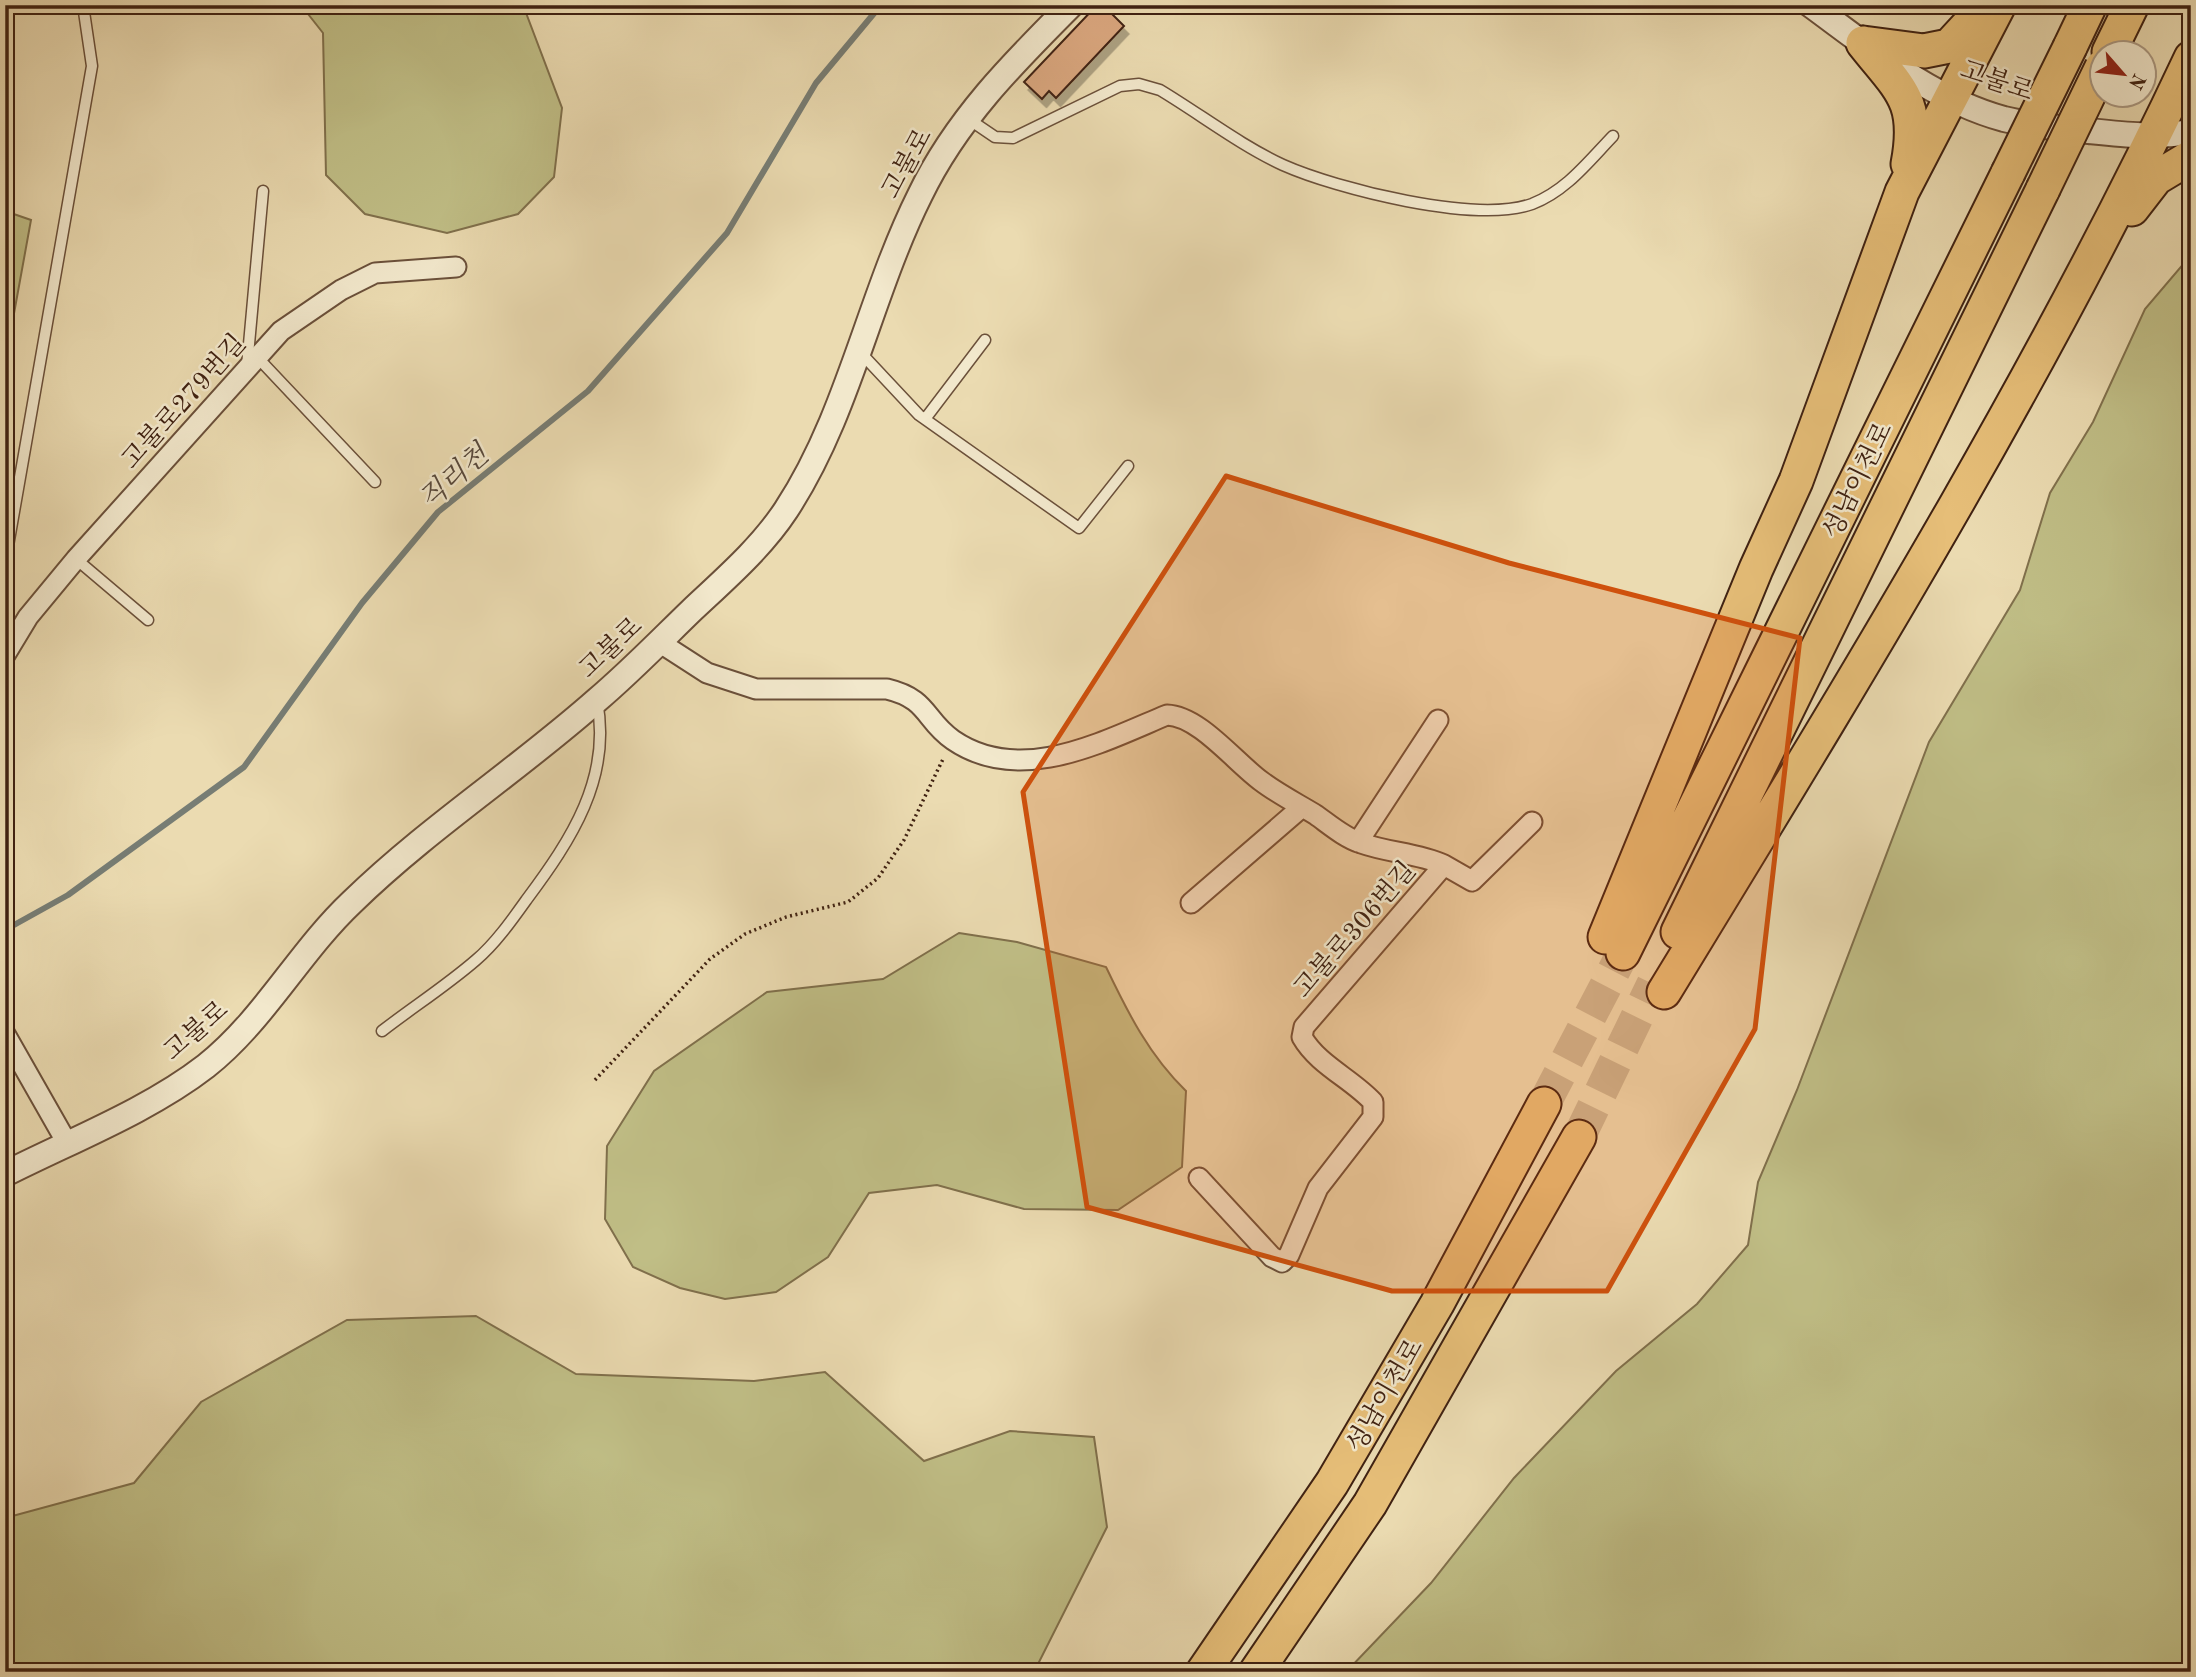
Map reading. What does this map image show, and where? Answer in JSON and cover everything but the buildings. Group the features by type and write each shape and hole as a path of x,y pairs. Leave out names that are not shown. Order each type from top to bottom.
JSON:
{"highway":[{"path":"1863,43 1924,51 1949,46 1987,5"},
{"path":"1902,192 1998,5"},
{"name":"성남이천로","path":"1902,192 1796,481 1756,569 1614,945 2008,173 2090,5"},
{"path":"2116,38 2132,5"},
{"path":"1863,43 1902,93 1913,118 1902,192"},
{"path":"2095,254 2191,58"},
{"name":"성남이천로","path":"2088,96 1658,988 1858,671 2042,354 2095,254"},
{"path":"2095,254 2156,178 2191,157"},
{"name":"성남이천로","path":"1203,1672 1332,1483 1437,1304 1544,1104"},
{"name":"성남이천로","path":"1255,1672 1370,1504 1579,1137"}],"street":[{"name":"고불로","path":"5,1174 168,1091 207,1065 237,1037 349,904 597,700 757,547 783,515 824,444 857,349 919,196 967,118 991,86 1071,5"},
{"name":"고불로","path":"1811,5 1909,76 1950,98 2004,119 2049,127 2154,138 2191,132"},
{"name":"고불로279번길","path":"5,655 28,617 76,559 281,331 341,290 375,273 456,267"},
{"name":"고불로306번길","path":"659,642 707,673 755,689 887,689 906,694 919,702 952,739 973,751 999,758 1072,755 1167,715 1181,715 1196,723 1232,759 1264,783 1358,842 1379,849 1426,856 1444,865 1304,1027 1302,1037 1309,1049 1365,1093 1373,1102 1373,1117 1318,1188 1289,1255 1282,1262 1272,1256 1199,1178"},
{"path":"1358,842 1438,720"},
{"path":"1191,903 1302,807"},
{"path":"1444,865 1472,881 1532,822"},
{"path":"5,1034 67,1143"}],"lane":[{"path":"5,563 92,66 83,5"},
{"path":"967,118 995,137 1013,138 1120,86 1139,84 1160,90 1292,168 1354,189 1471,210 1531,204 1564,187 1613,136"},
{"path":"263,191 252,363 375,482"},
{"path":"925,419 985,340"},
{"path":"857,349 899,397 925,419 1079,528 1128,466"},
{"path":"76,559 148,620"},
{"path":"382,1031 478,959 516,915 565,848 583,811 597,767 602,728 597,700"}],"path":[{"path":"595,1080 719,953 745,934 786,917 848,902 878,878 904,840 952,739"}],"highlighted area":[{"path":"1226,476 1509,563 1800,638 1755,1029 1607,1291 1392,1291 1087,1207 1023,792"}],"shaded area":[{"path":"301,5 523,5 562,108 554,177 518,214 447,233 365,214 326,175 323,33"},
{"path":"5,211 31,220 5,363"},
{"path":"2191,255 2191,1672 1346,1672 1431,1583 1514,1478 1616,1371 1697,1304 1748,1245 1758,1182 1797,1090 1929,742 2020,590 2050,493 2093,422 2145,309"},
{"path":"959,933 1017,942 1106,967 1150,1048 1186,1091 1182,1167 1118,1210 1024,1209 937,1185 869,1193 828,1257 776,1292 725,1299 680,1288 633,1267 605,1219 607,1146 654,1071 767,992 883,979"},
{"path":"476,1316 576,1374 754,1381 825,1372 924,1461 1010,1431 1094,1437 1107,1527 1034,1672 5,1672 5,1518 134,1483 201,1402 347,1320"}],"waterway":[{"name":"직리천","path":"5,930 68,895 244,767 362,603 438,512 588,391 727,233 816,83 881,5"}],"tunnel":[{"path":"1544,1104 1623,953"},
{"path":"1579,1137 1653,984"}]}
